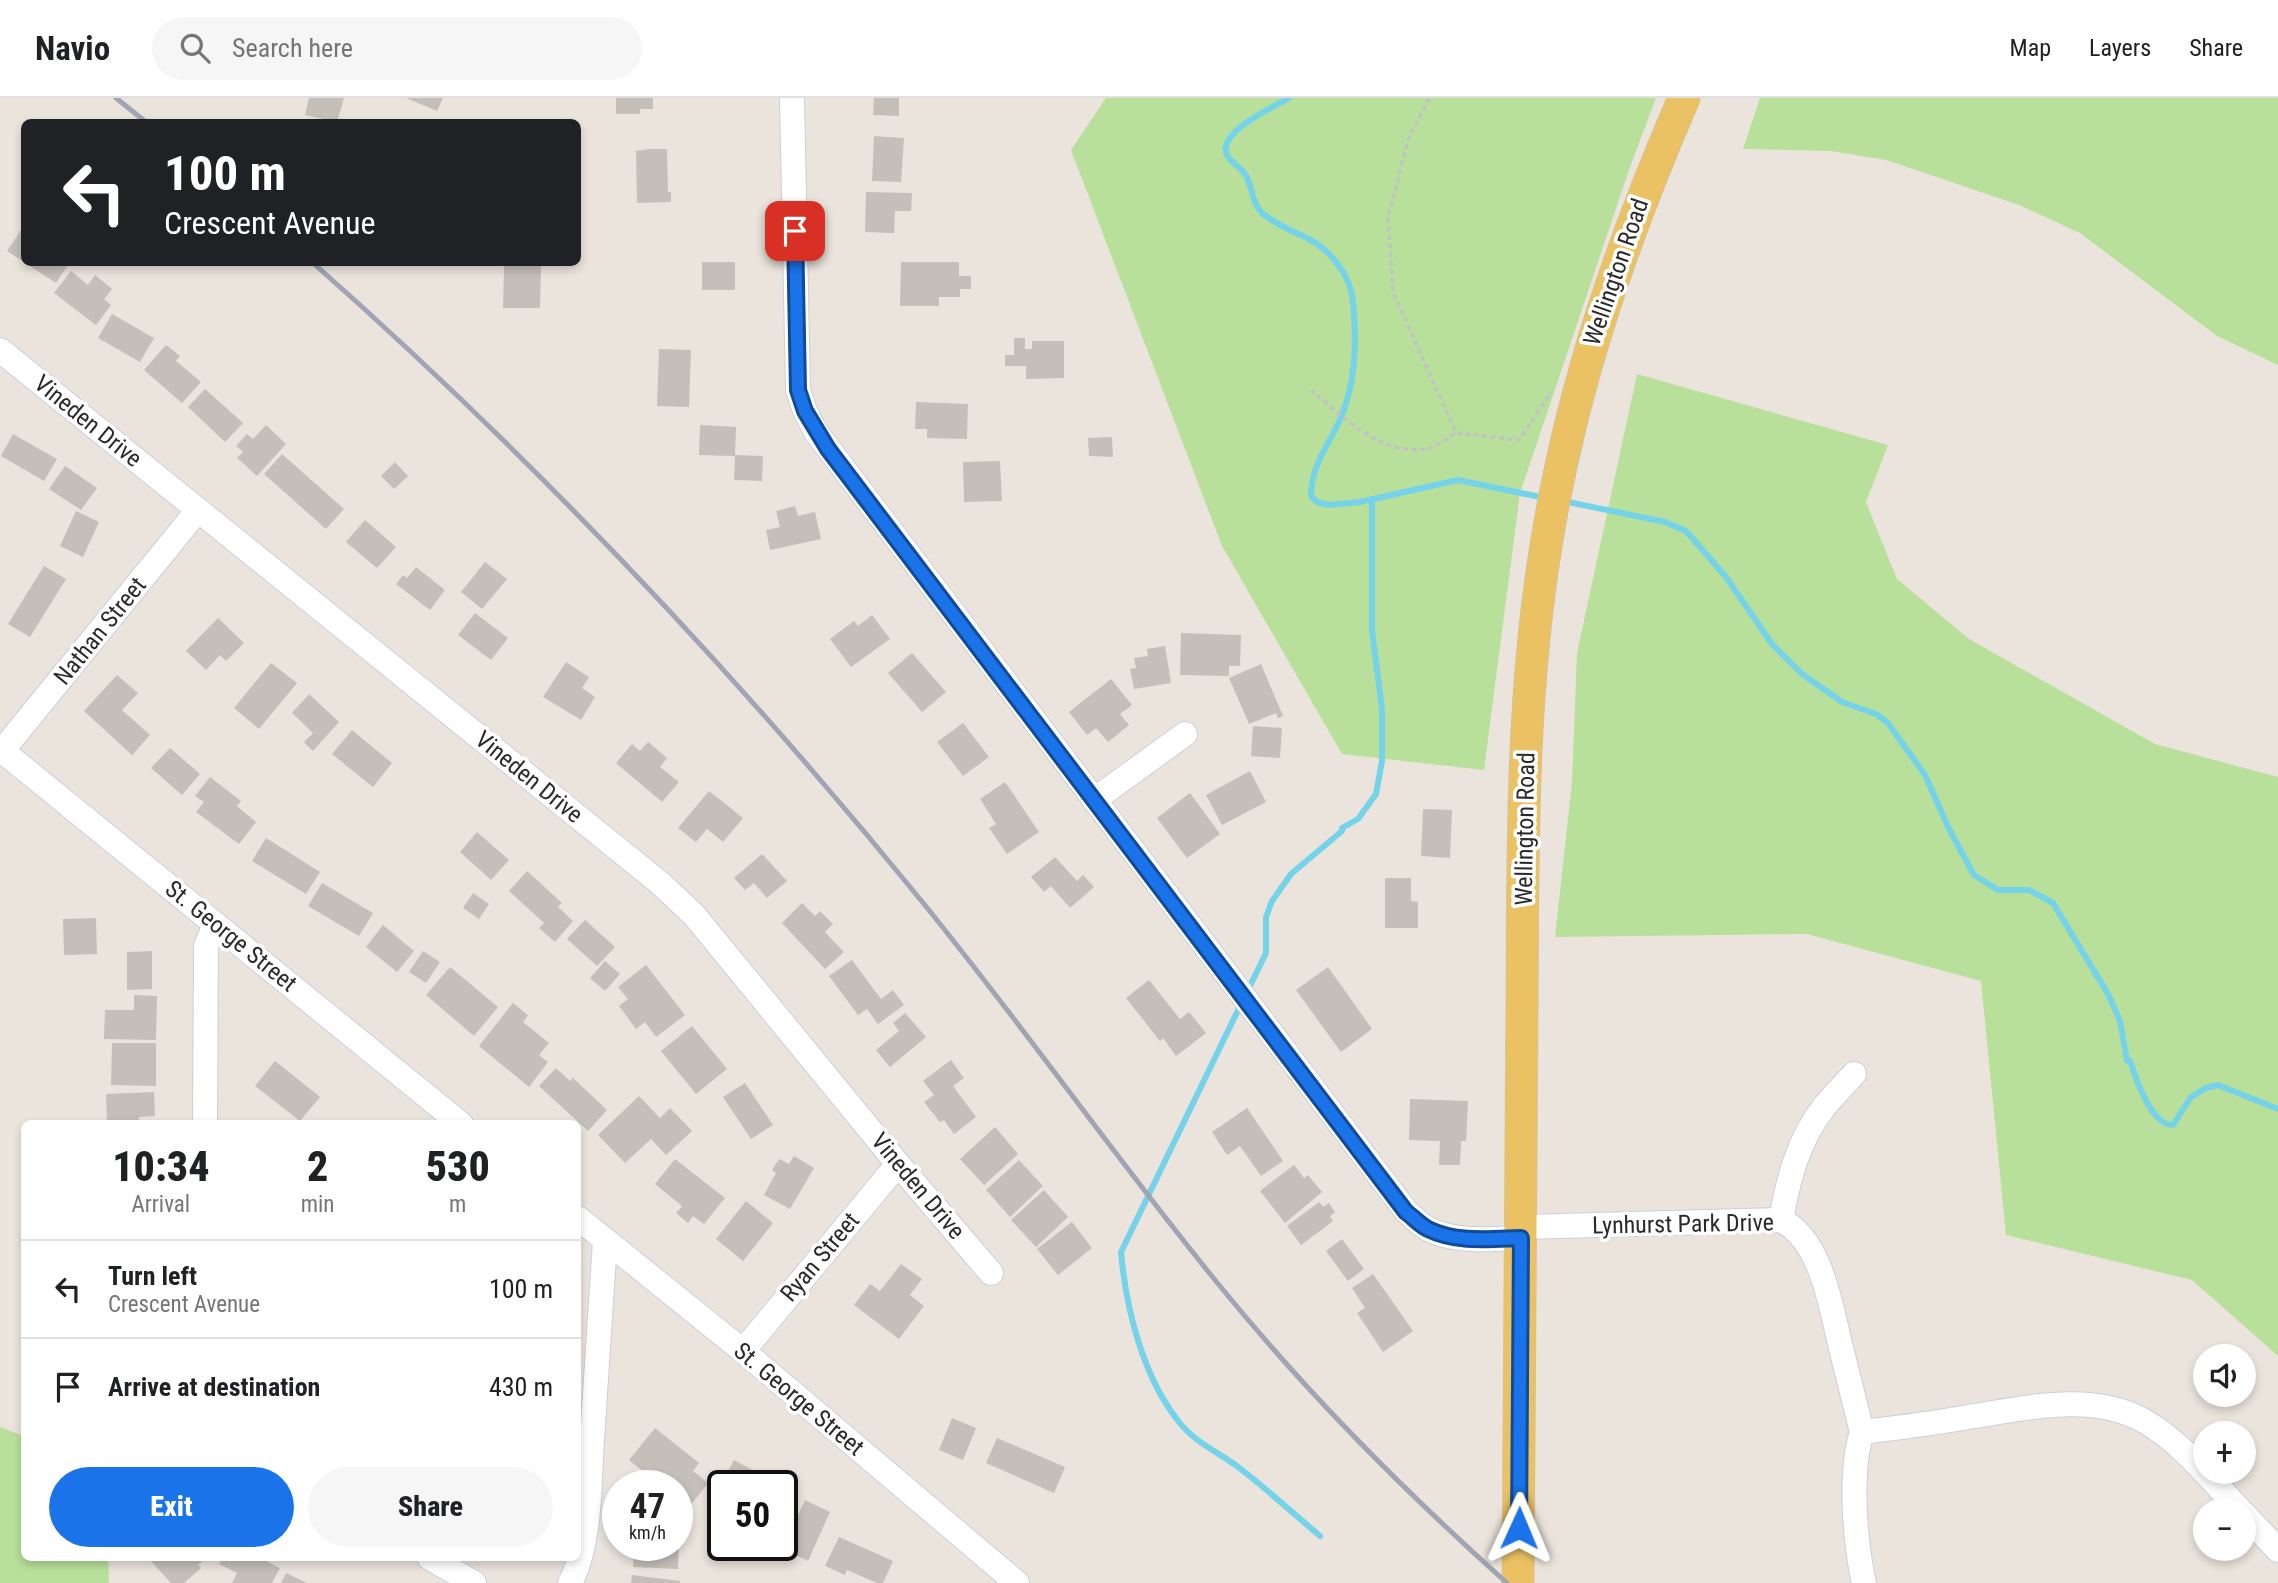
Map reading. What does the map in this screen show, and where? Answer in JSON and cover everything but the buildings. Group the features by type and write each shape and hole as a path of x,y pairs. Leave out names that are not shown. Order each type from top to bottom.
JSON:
{"main road":[{"name":"Wellington Road","path":"1518,1583 1524,775 1532,660 1546,546 1573,412 1598,323 1644,190 1684,98"}],"street":[{"name":"Lynhurst Park Drive","path":"792,98 798,390 805,411 841,466 1406,1212 1427,1228 1448,1236 1476,1239 1521,1232 1781,1220 1790,1225 1807,1244 1823,1278 1862,1432 1855,1461 1859,1557 1864,1583"},
{"name":"Vineden Drive","path":"0,350 617,848 686,907 991,1273"},
{"name":"Nathan Street","path":"1,750 198,510"},
{"path":"1094,800 1185,734"},
{"name":"St. George Street","path":"1,750 456,1120"},
{"path":"205,1120 206,946 215,924"},
{"path":"1781,1220 1790,1175 1807,1135 1823,1108 1854,1074"},
{"name":"Ryan Street","path":"743,1351 898,1164"},
{"name":"St. George Street","path":"581,1221 743,1351 1017,1583"},
{"path":"581,1554 588,1500 605,1241"},
{"path":"1862,1432 2037,1407 2098,1405 2144,1421 2164,1434 2228,1498"},
{"path":"2256,1527 2278,1550"},
{"path":"435,1561 474,1583"},
{"path":"570,1583 580,1561"}],"path":[{"path":"1429,98 1408,140 1388,217 1393,292 1456,433"},
{"path":"1311,390 1359,429 1396,449 1429,449 1456,433 1519,440 1553,389"}],"green space":[{"path":"1106,98 1656,98 1630,167 1520,493 1484,770 1342,754 1222,546 1071,150"},
{"path":"1760,98 2278,98 2278,365 2217,336 2080,233 2019,205 1886,160 1831,151 1743,149"},
{"path":"1637,374 1888,445 1866,502 1897,579 1969,639 2155,744 2278,777 2278,1356 2192,1280 2006,1235 1981,981 1807,934 1555,937 1572,782 1577,653"},
{"path":"0,1427 21,1435 21,1561 108,1561 109,1583 0,1583"}],"waterway":[{"path":"1289,98 1248,122 1230,138 1226,147 1229,158 1248,179 1256,204 1262,213 1325,250 1344,274 1351,292 1355,333 1352,378 1345,408 1317,466 1311,496 1317,502 1329,505 1360,502 1458,480 1545,498"},
{"path":"1247,992 1266,953 1266,917 1272,901 1291,874 1342,831 1342,828 1358,819 1376,794 1382,761 1382,709 1372,630 1372,499"},
{"path":"1563,501 1665,522 1686,531 1726,577 1772,644 1802,674 1842,702 1876,714 1888,723 1925,775 1949,829 1974,875 1998,890 2029,890 2053,903 2108,994 2120,1021 2127,1061 2130,1061 2146,1100 2158,1118 2173,1125 2191,1097 2206,1088 2218,1085 2278,1109"},
{"path":"1241,1004 1121,1252 1123,1274 1138,1342 1155,1384 1179,1422 1201,1442 1252,1478 1320,1536"}],"railway":[{"path":"116,98 142,119"},
{"path":"316,266 475,413 554,491 707,651 781,734 924,904 1178,1234 1283,1360 1429,1511 1507,1583"}],"route":[{"path":"795,231 798,390 805,411 828,449 1406,1212 1427,1228 1448,1236 1476,1239 1521,1238 1519,1528"}]}
